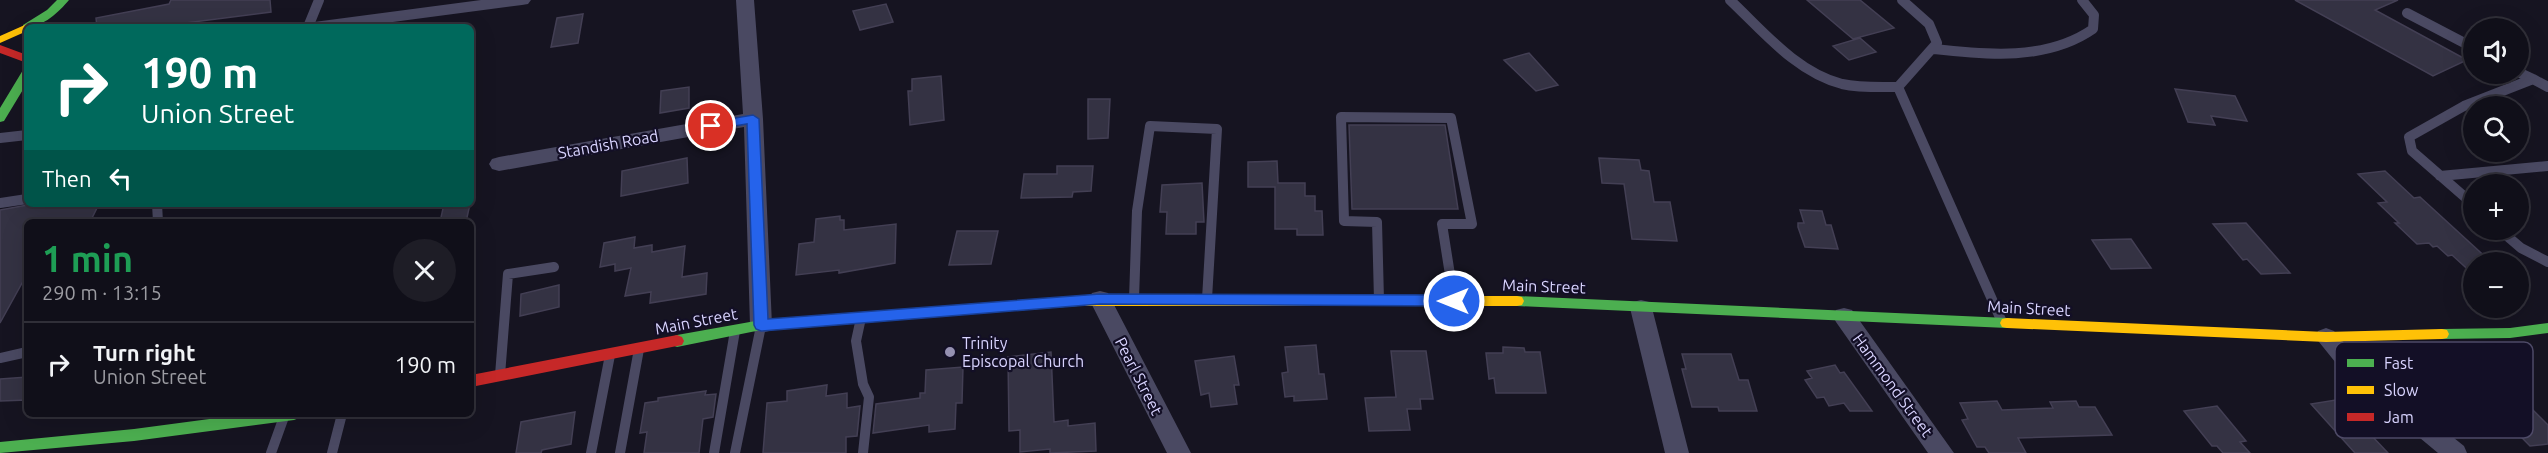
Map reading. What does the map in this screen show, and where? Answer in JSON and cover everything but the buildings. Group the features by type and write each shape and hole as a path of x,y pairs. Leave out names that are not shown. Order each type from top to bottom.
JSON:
{"main road":[{"path":"32,24 71,3"},
{"path":"0,40 24,28"},
{"path":"0,49 24,58"},
{"path":"0,118 24,78"},
{"name":"Main Street","path":"474,380 761,325 1100,299 1525,301 2326,337 2510,333 2548,328"},
{"path":"0,448 67,448 256,417"}],"street":[{"path":"337,24 522,0"},
{"path":"745,0 753,119 761,325"},
{"name":"Standish Road","path":"500,164 753,119"},
{"name":"Pearl Street","path":"1100,299 1178,453"},
{"path":"1641,308 1677,453"},
{"name":"Hammond Street","path":"1844,316 1942,453"},
{"path":"2326,337 2335,348"},
{"path":"2437,438 2455,453"}],"lane":[{"path":"309,24 319,0"},
{"path":"1730,0 1793,58 1823,77 1839,84 1858,87 1898,87 1934,49 1937,43 1935,32 1924,18 1902,0"},
{"path":"1934,49 2010,56 2050,48 2087,34 2093,29 2094,15 2082,0"},
{"path":"2407,13 2463,42"},
{"path":"2529,78 2548,87"},
{"path":"2463,196 2412,151 2409,137 2464,106 2533,80"},
{"path":"1898,87 2003,324"},
{"path":"1379,300 1377,222 1344,220 1341,117 1451,118 1472,224 1442,224 1454,301"},
{"path":"1134,299 1137,211 1150,126 1217,129 1207,299"},
{"path":"0,138 24,135"},
{"path":"2440,176 2548,166"},
{"path":"0,203 24,199"},
{"path":"2512,240 2521,248 2548,262"},
{"path":"500,375 508,274 554,267"},
{"path":"861,317 856,341 863,384 869,397 863,453"},
{"path":"735,453 761,325"},
{"path":"714,453 735,331"},
{"path":"620,453 639,349"},
{"path":"0,358 24,353"},
{"path":"591,453 610,354"},
{"path":"271,453 287,417"},
{"path":"332,453 341,417"}],"traffic: fast":[{"path":"32,24 51,12 63,0"},
{"path":"0,118 24,78"},
{"path":"677,341 761,325 1078,301"},
{"path":"1517,301 2007,323"},
{"path":"2442,334 2510,333 2548,328"},
{"path":"0,448 134,435 271,417"}],"traffic: slow":[{"path":"0,40 24,28"},
{"path":"1078,301 1517,301"},
{"path":"2007,323 2326,337 2442,334"}],"traffic: jam":[{"path":"0,49 24,58"},
{"path":"474,380 677,341"}],"place":[{"name":"Trinity Episcopal Church","path":"950,352"}],"route":[{"path":"711,126 753,119 761,325 1100,299 1454,301"}]}
